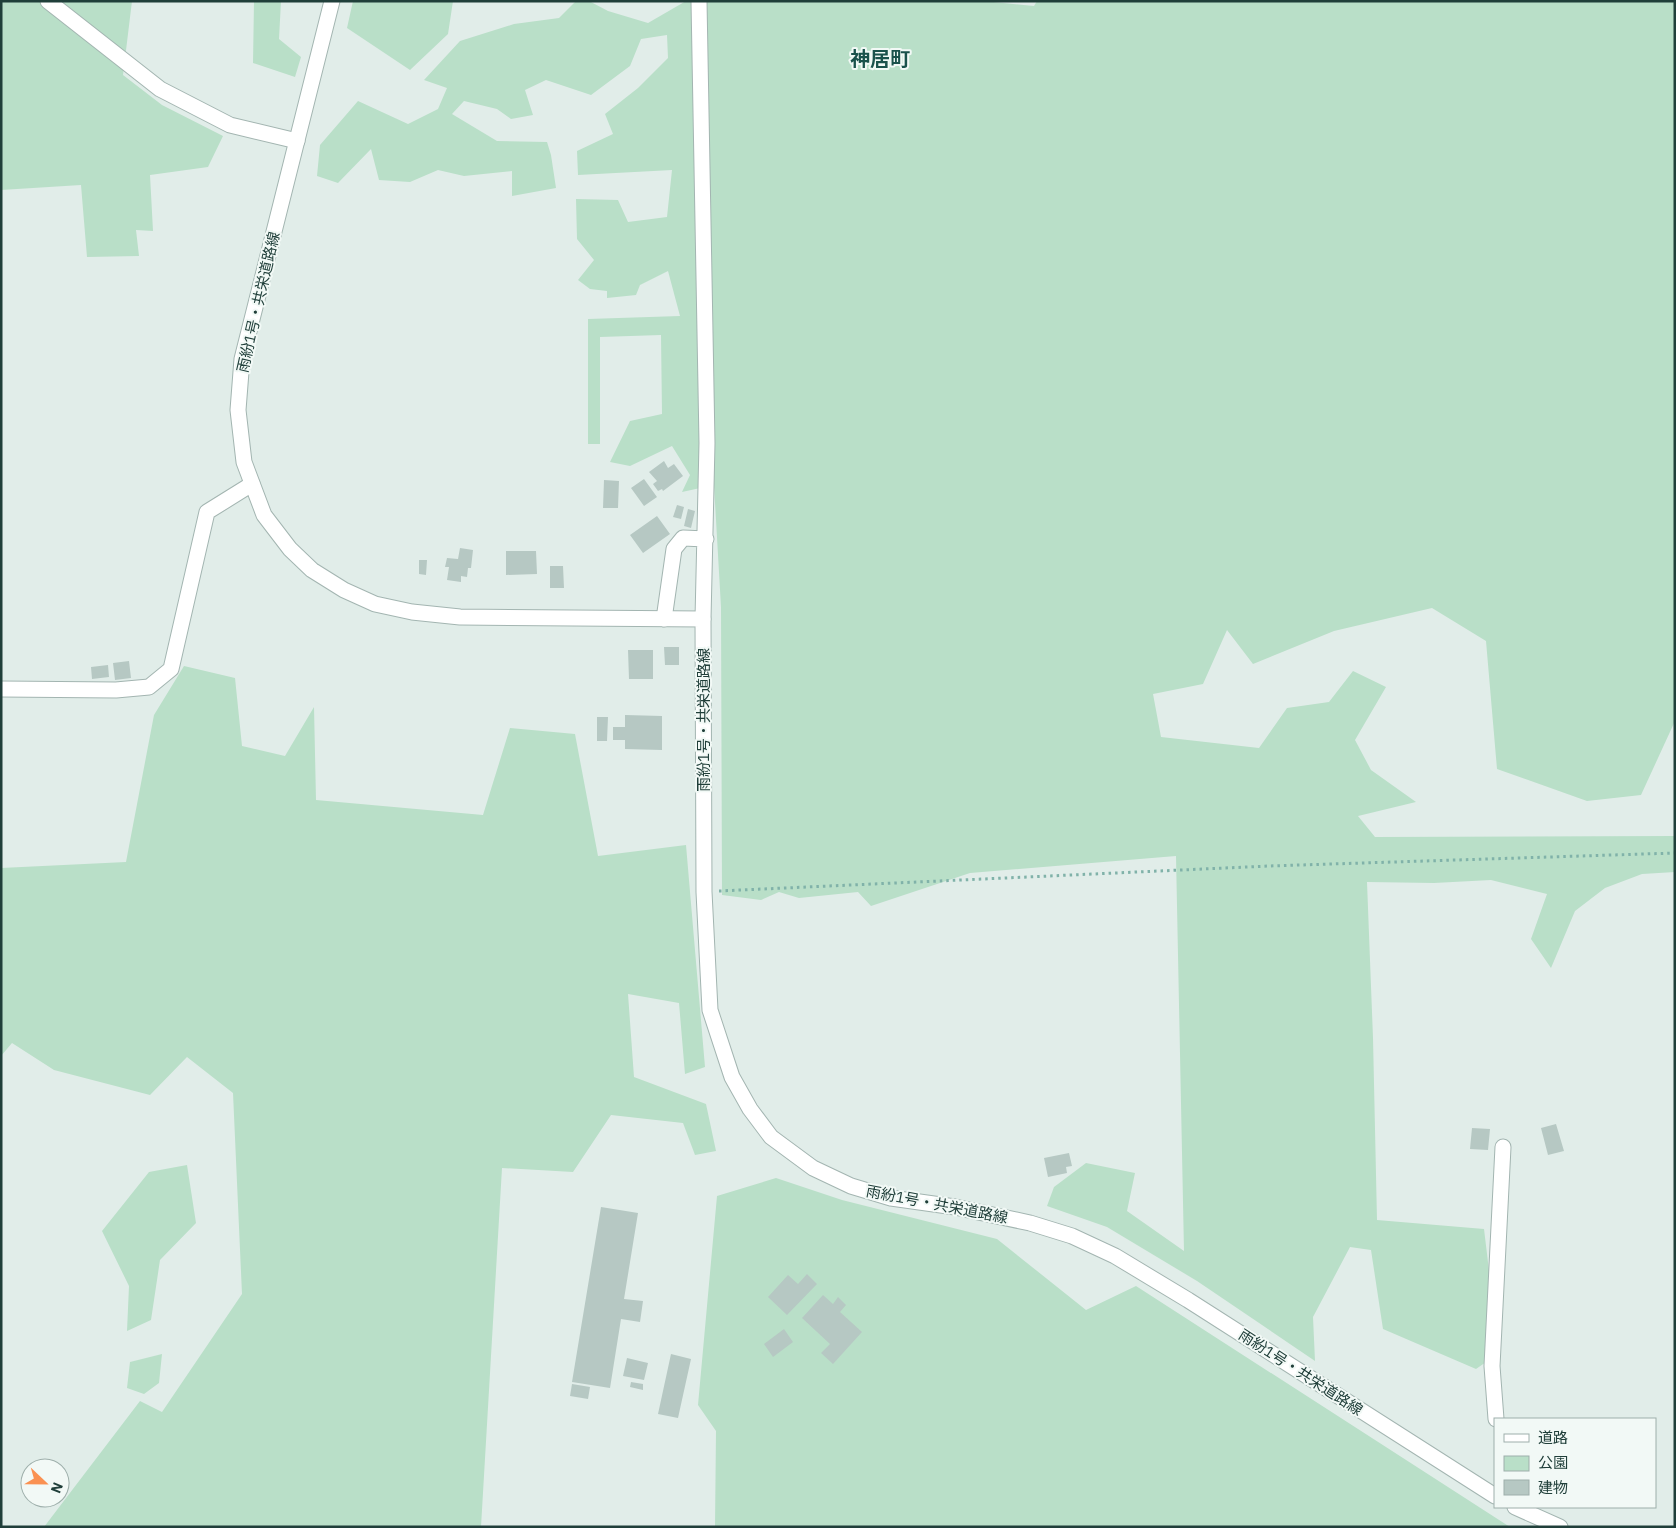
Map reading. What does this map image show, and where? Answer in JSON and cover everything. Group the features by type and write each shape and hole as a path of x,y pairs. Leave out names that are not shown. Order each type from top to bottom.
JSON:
{"street":[{"path":"48,1 160,89 230,125 296,141"},
{"name":"雨紛1号・共栄道路線","path":"332,1 242,359 238,410 244,462 252,484 264,515 290,549 312,570 344,590 375,604 412,612 460,617 703,619 704,892 710,1010 732,1076 750,1109 771,1137 813,1168 851,1186 891,1198 955,1207 1030,1223 1072,1236 1115,1256 1188,1300 1494,1495"},
{"path":"698,1 707,434 703,619"},
{"path":"1,689 116,690 149,687 171,669 207,512 252,484"},
{"path":"664,618 674,549 683,538 706,538"},
{"path":"1496,1418 1492,1366 1503,1146"},
{"path":"1518,1508 1560,1527"}],"path":[{"path":"704,892 1269,866 1675,853"}],"green space":[{"path":"1,1 132,1 123,75 162,105 223,136 208,167 150,175 153,231 136,230 139,256 87,257 81,185 1,190"},
{"path":"254,1 281,1 279,39 301,57 295,77 253,63"},
{"path":"353,1 453,1 448,34 410,70 347,28"},
{"path":"576,1 589,1 608,11 648,23 686,1 984,1 1034,6 1037,1 1675,1 1675,721 1641,795 1587,801 1497,769 1486,641 1432,608 1334,631 1253,664 1227,630 1203,684 1153,694 1161,737 1259,748 1287,708 1329,702 1353,671 1386,687 1355,740 1371,770 1416,802 1358,816 1375,837 1675,836 1675,872 1642,874 1605,888 1575,911 1551,968 1531,939 1547,894 1491,880 1434,883 1367,882 1377,1220 1484,1229 1499,1353 1476,1369 1383,1329 1371,1250 1350,1247 1313,1317 1315,1361 1197,1281 1107,1227 1047,1206 1054,1187 1086,1163 1135,1173 1127,1211 1184,1251 1176,856 970,873 871,906 858,892 799,898 779,892 761,900 722,895 721,607 714,485 682,492 690,475 672,446 630,466 610,462 630,421 662,414 661,335 600,337 600,444 588,444 588,319 680,316 668,271 640,285 636,295 607,298 607,291 590,289 578,280 594,260 577,239 576,199 618,200 628,222 667,217 672,170 578,175 577,151 613,134 605,114 638,88 668,58 667,35 641,39 630,66 591,95 546,80 525,90 533,115 511,119 497,109 464,101 452,114 497,141 547,142 556,188 512,196 512,171 464,176 438,170 410,182 379,180 371,149 338,183 317,176 320,145 358,101 408,124 438,109 447,88 424,80 460,41 514,24 559,18"},
{"path":"184,666 235,678 242,746 285,756 314,707 316,800 483,815 510,728 575,734 598,856 686,845 705,1067 685,1074 679,1003 628,994 634,1077 706,1104 716,1151 695,1155 683,1123 611,1115 573,1172 502,1168 481,1527 44,1527 58,1508 70,1508 70,1493 140,1401 162,1412 242,1294 233,1093 187,1057 150,1095 54,1070 12,1043 1,1056 1,868 126,862 154,715"},
{"path":"187,1165 196,1223 160,1260 151,1320 127,1331 129,1286 102,1231 149,1172"},
{"path":"776,1178 842,1200 997,1239 1086,1310 1136,1286 1510,1527 715,1527 716,1431 698,1405 717,1196"},
{"path":"162,1354 159,1383 144,1394 127,1388 130,1362"}],"building":[{"path":"664,461 668,468 674,464 683,476 663,491 662,489 658,491 653,484 657,481 649,472"},
{"path":"644,479 657,497 644,506 631,488"},
{"path":"604,480 619,481 618,508 603,508"},
{"path":"677,505 684,507 681,519 673,517"},
{"path":"688,509 695,511 691,528 684,526"},
{"path":"657,516 670,534 643,553 630,535"},
{"path":"460,548 473,550 471,568 468,568 467,577 461,576 461,582 447,580 449,567 445,567 447,558 458,559"},
{"path":"506,551 536,551 537,574 506,575"},
{"path":"419,560 427,560 426,575 419,574"},
{"path":"550,566 563,566 564,588 550,588"},
{"path":"664,647 679,647 679,665 665,665"},
{"path":"628,650 653,650 653,679 629,679"},
{"path":"129,661 131,678 115,680 113,663"},
{"path":"108,665 109,677 92,679 91,667"},
{"path":"625,715 662,716 662,750 625,749 625,740 613,740 613,727 625,727"},
{"path":"597,717 608,717 607,741 597,741"},
{"path":"1556,1124 1564,1151 1548,1155 1541,1128"},
{"path":"1472,1128 1490,1129 1488,1150 1470,1149"},
{"path":"1069,1153 1072,1166 1066,1167 1067,1173 1048,1177 1044,1158"},
{"path":"601,1207 638,1213 624,1299 643,1301 640,1322 621,1319 610,1388 572,1382"},
{"path":"807,1274 817,1284 787,1315 768,1297 788,1275 798,1284"},
{"path":"823,1295 833,1304 838,1297 846,1305 840,1312 862,1332 833,1364 821,1353 830,1344 802,1318"},
{"path":"784,1329 793,1342 773,1357 764,1344"},
{"path":"671,1354 691,1359 678,1418 658,1414"},
{"path":"627,1358 648,1363 644,1380 623,1376"},
{"path":"631,1382 643,1384 643,1390 630,1387"},
{"path":"572,1384 590,1387 588,1399 570,1396"}],"district":[{"name":"神居町","path":"880,58"}]}
